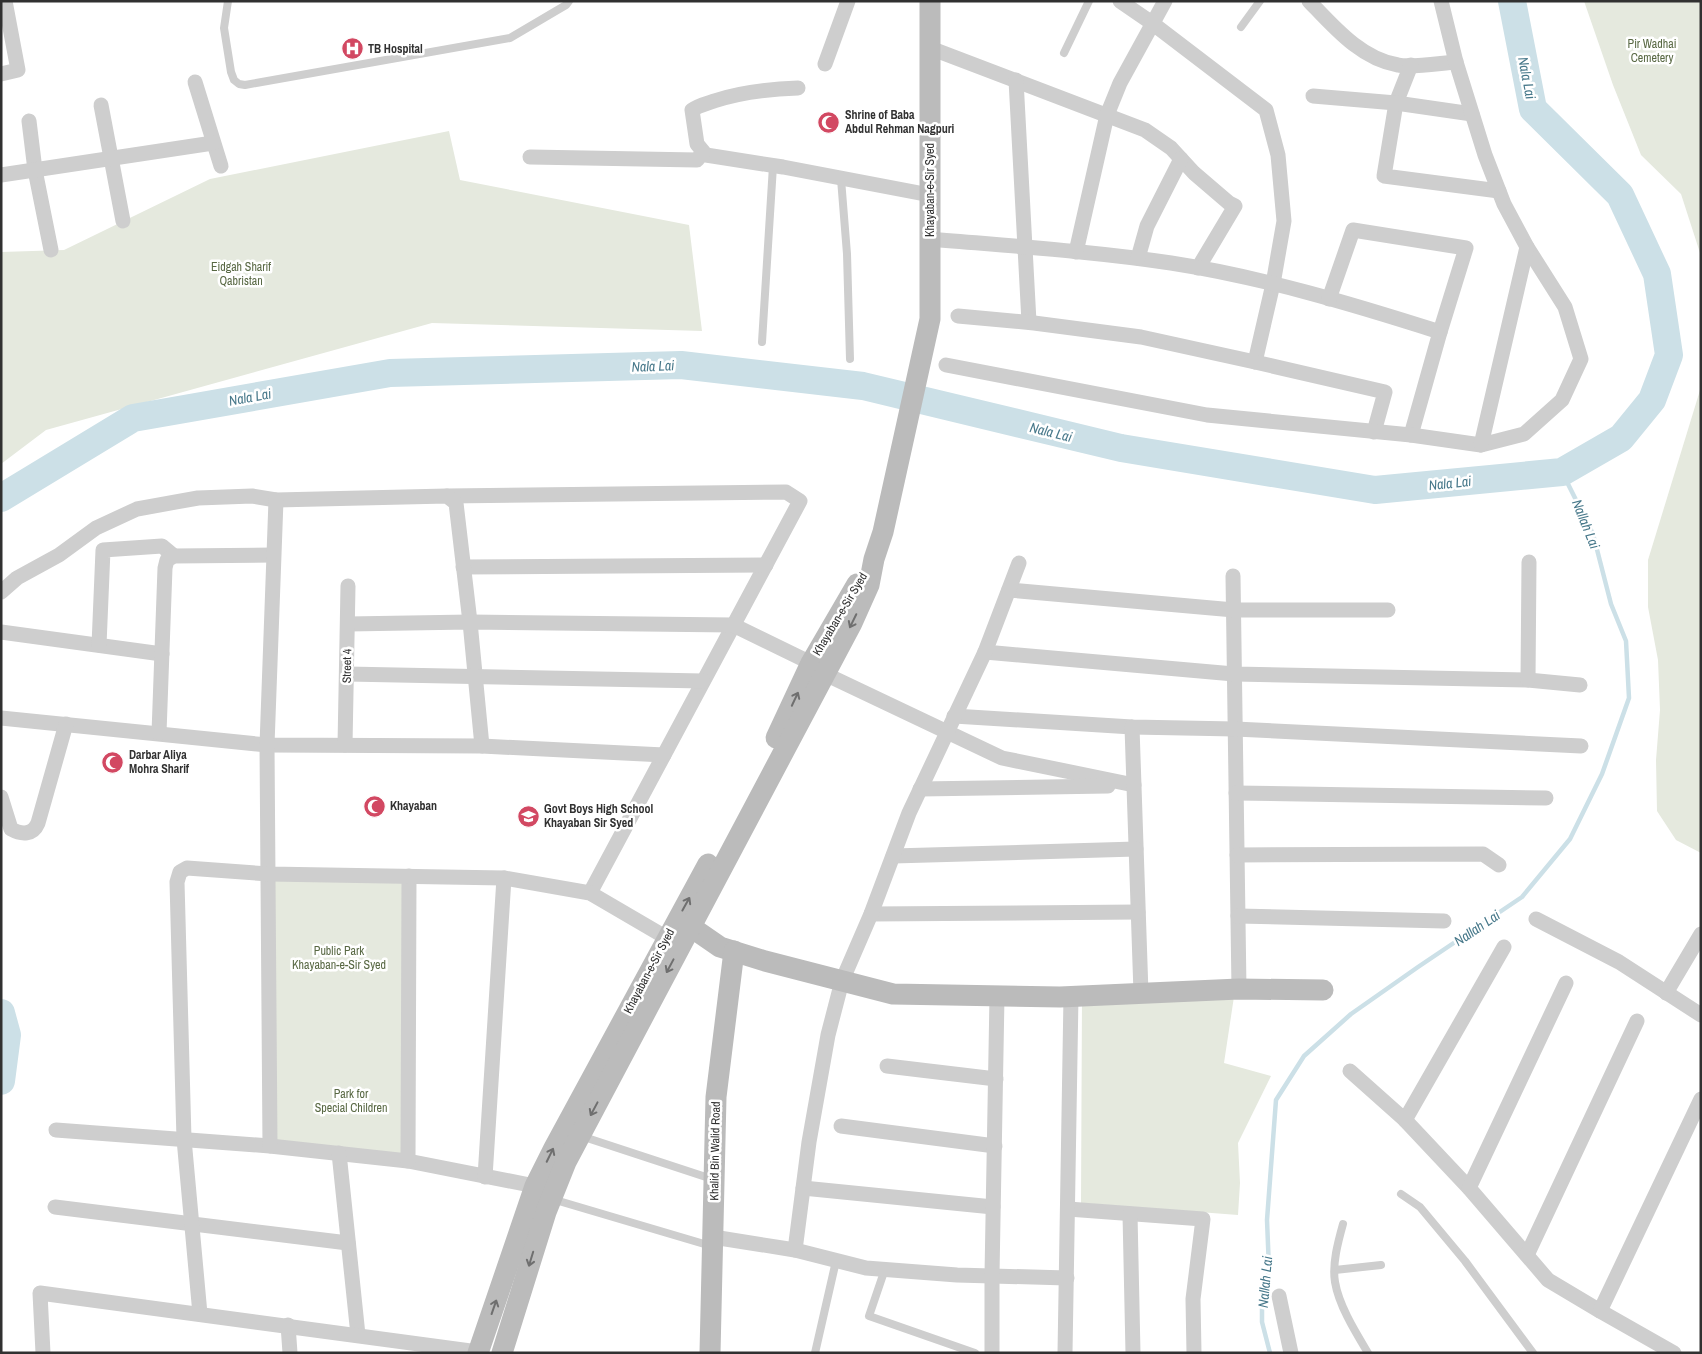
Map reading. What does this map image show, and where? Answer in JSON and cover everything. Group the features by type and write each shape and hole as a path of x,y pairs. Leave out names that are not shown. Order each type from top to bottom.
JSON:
{"main road":[{"name":"Khayaban-e-Sir Syed","path":"502,1353 554,1148 667,938 818,668 852,624 869,585 874,559 883,532 930,319 930,1"},
{"name":"Khayaban-e-Sir Syed","path":"478,1353 543,1192 566,1162 691,927 818,668"},
{"path":"691,927 720,946 734,951 893,994 1071,996 1239,989 1323,990"},
{"name":"Khalid Bin Walid Road","path":"710,1353 716,1097 734,951"}],"street":[{"path":"1,74 18,70 5,1"},
{"path":"825,64 848,1"},
{"path":"1120,1 1152,23 1266,110 1278,155 1284,222 1273,284 1255,362"},
{"path":"1076,252 1107,115 1120,83 1165,1"},
{"path":"1309,1 1342,35 1382,61 1400,66 1456,62"},
{"path":"946,365 1207,415 1481,445 1524,434 1562,400 1580,359 1564,307 1526,247 1504,204 1472,114 1456,62 1441,1"},
{"path":"930,48 1145,130 1171,148 1194,173 1229,203 1236,206 1198,268"},
{"path":"1411,65 1396,104 1384,176 1499,191"},
{"path":"1016,80 1030,322"},
{"path":"195,82 221,166"},
{"path":"798,88 762,90 698,105 692,110 697,144 706,156 773,166 930,195"},
{"path":"1313,96 1472,114"},
{"path":"101,105 122,221"},
{"path":"29,121 35,170 51,250"},
{"path":"1,175 213,143"},
{"path":"530,156 697,160 703,152"},
{"path":"1138,258 1147,226 1181,159"},
{"path":"1329,299 1353,230 1466,248 1411,436"},
{"path":"930,239 1138,258 1198,268 1273,284 1440,332"},
{"path":"1481,445 1526,247"},
{"path":"958,316 1030,322 1140,337 1385,392 1374,432"},
{"path":"1,592 17,578 59,555 96,528 137,510 198,498 252,496 276,500 786,492 800,501 590,893"},
{"path":"447,496 456,503 482,746"},
{"path":"270,1146 267,745 276,500"},
{"path":"99,646 104,550 162,546 174,556"},
{"path":"160,733 165,568 167,560 174,556 273,555"},
{"path":"1528,680 1529,562"},
{"path":"794,1250 809,1142 828,1035 842,981 871,914 909,813 985,652 1019,563"},
{"path":"464,567 766,565"},
{"path":"1233,576 1239,989"},
{"name":"Street 4","path":"345,745 348,586"},
{"path":"1009,590 1234,610 1388,610"},
{"path":"348,624 470,622 733,625 1002,758 1134,785"},
{"path":"1,632 162,654"},
{"path":"985,652 1234,674 1528,680 1580,685"},
{"path":"347,674 703,681"},
{"path":"954,716 1132,727 1235,729 1581,746"},
{"path":"1,718 267,745 482,746 664,754"},
{"path":"1,797 11,829 17,832 29,833 35,830 66,724"},
{"path":"1132,727 1141,993"},
{"path":"920,789 1134,785"},
{"path":"1236,793 1546,798"},
{"path":"893,856 1136,849"},
{"path":"1237,855 1483,854 1499,865"},
{"path":"200,1314 184,1139 177,882 180,872 187,868 269,874 504,878 590,893 667,938"},
{"path":"408,1161 409,876"},
{"path":"485,1177 504,878"},
{"path":"871,914 1138,912"},
{"path":"1238,916 1444,921"},
{"path":"1536,919 1619,962 1701,1015"},
{"path":"1666,993 1701,934"},
{"path":"1405,1120 1504,947"},
{"path":"1469,1188 1566,983"},
{"path":"992,1353 997,996"},
{"path":"1065,1353 1071,996"},
{"path":"1527,1255 1637,1021"},
{"path":"887,1066 996,1079"},
{"path":"1350,1071 1405,1120 1469,1188 1548,1280 1674,1353"},
{"path":"1600,1311 1701,1098"},
{"path":"841,1126 995,1146"},
{"path":"56,1130 270,1146 408,1161 485,1177 543,1192"},
{"path":"339,1153 358,1335"},
{"path":"803,1188 993,1207"},
{"path":"55,1208 348,1243"},
{"path":"1068,1209 1204,1219 1193,1299 1194,1353"},
{"path":"1130,1214 1133,1353"},
{"path":"713,1242 794,1250 866,1268 1067,1278"},
{"path":"43,1353 40,1293 358,1335 478,1353"},
{"path":"1279,1296 1291,1353"},
{"path":"288,1326 290,1353"}],"lane":[{"path":"228,1 224,28 231,72 234,80 246,85 510,38 566,5 569,1"},
{"path":"1064,53 1089,1"},
{"path":"1241,27 1260,1"},
{"path":"762,342 773,166"},
{"path":"841,179 847,254 850,359"},
{"path":"580,1135 714,1180"},
{"path":"543,1192 713,1242"},
{"path":"1401,1194 1420,1207 1465,1260 1533,1353"},
{"path":"1343,1224 1335,1270 1335,1283 1348,1319 1368,1353"},
{"path":"815,1353 836,1260"},
{"path":"1335,1270 1381,1265"},
{"path":"885,1269 869,1316 975,1353"}],"green space":[{"name":"Pir Wadhai Cemetery","path":"1584,1 1701,1 1701,256 1681,194 1641,155 1613,85"},
{"name":"Eidgah Sharif Qabristan","path":"449,131 460,180 689,225 702,331 432,323 46,430 1,464 1,252 64,250 210,179"},
{"path":"1701,387 1701,853 1676,840 1657,811 1656,760 1660,710 1658,660 1648,607 1648,560"},
{"name":"Public Park Khayaban-e-Sir Syed","path":"269,874 409,876 408,1161 270,1146"},
{"path":"1235,990 1224,1063 1271,1076 1238,1143 1240,1183 1238,1215 1081,1203 1082,996"}],"waterway":[{"name":"Nala Lai","path":"1,498 133,418 390,373 681,365 863,386 1121,448 1375,490 1562,472 1621,438 1652,400 1669,355 1657,274 1620,195 1533,109 1512,1"},
{"name":"Nallah Lai","path":"1270,1353 1262,1322 1262,1303 1269,1269 1267,1220 1276,1100 1304,1056 1351,1014 1522,897 1570,839 1602,774 1629,698 1626,641 1611,604 1593,534 1562,472"},
{"name":"Nala Lai","path":"1,1013 7,1035 1,1081"}],"place":[{"name":"TB Hospital","path":"352,49"},
{"name":"Shrine of Baba Abdul Rehman Nagpuri","path":"829,122"},
{"name":"Darbar Aliya Mohra Sharif","path":"113,762"},
{"name":"Khayaban","path":"374,806"},
{"name":"Govt Boys High School Khayaban Sir Syed","path":"528,816"}],"park label":[{"name":"Park for Special Children","path":"351,1101"}]}
